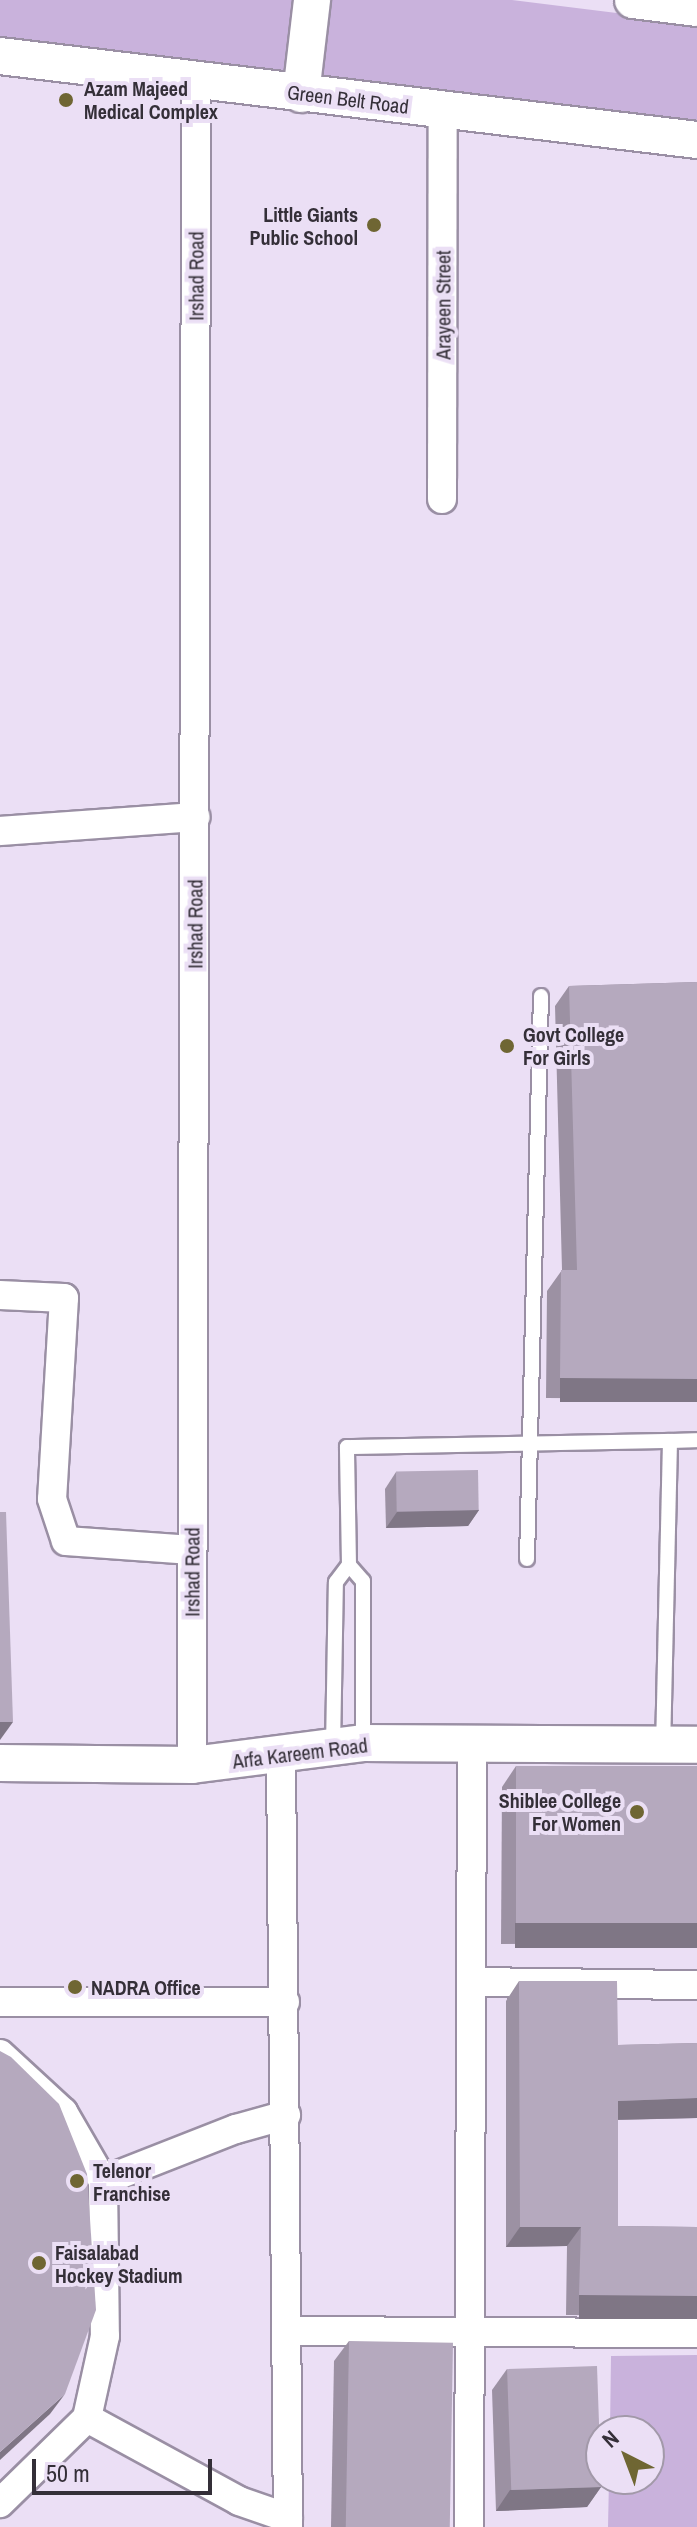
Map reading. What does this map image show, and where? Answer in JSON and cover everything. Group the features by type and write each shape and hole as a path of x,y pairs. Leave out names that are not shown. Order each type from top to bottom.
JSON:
{"street":[{"path":"301,94 312,0"},
{"path":"633,0 697,8"},
{"name":"Green Belt Road","path":"0,56 697,140"},
{"name":"Irshad Road","path":"192,1765 196,82"},
{"name":"Arayeen Street","path":"442,499 443,110"},
{"path":"0,831 195,817"},
{"path":"0,1295 64,1298 52,1499 66,1541 192,1550"},
{"path":"469,2527 472,1743"},
{"name":"Arfa Kareem Road","path":"0,1763 192,1765 281,1757 348,1745 680,1745"},
{"path":"87,2418 239,2501 288,2523 281,1757"},
{"path":"473,1982 697,1985"},
{"path":"0,2002 285,2002"},
{"path":"0,2054 63,2112 103,2181 105,2336 87,2418 0,2503"},
{"path":"103,2181 236,2129 286,2115"},
{"path":"287,2331 697,2333"}],"lane":[{"path":"527,1559 541,996"},
{"path":"348,1745 336,1582 349,1565 347,1447 530,1446 697,1440"},
{"path":"670,1441 680,1745"},
{"path":"348,1745 363,1581 349,1565"}],"shaded area":[{"path":"0,0 299,0 288,83 0,44"},
{"path":"323,0 512,0 697,23 697,124 315,86"},
{"path":"697,2355 697,2527 608,2527 609,2495 665,2495 665,2415 610,2415 611,2356"}],"building":[{"path":"697,982 697,1379 560,1378 561,1270 577,1270 569,986"},
{"path":"478,1470 479,1510 397,1511 396,1471"},
{"path":"0,1512 6,1512 13,1722 0,1722"},
{"path":"516,1766 697,1766 697,1923 516,1923"},
{"path":"519,1981 617,1981 618,2045 697,2043 697,2098 618,2101 618,2226 697,2227 697,2296 579,2295 581,2227 520,2227"},
{"name":"Faisalabad Hockey Stadium","path":"0,2051 11,2057 59,2104 87,2174 96,2310 65,2394 0,2452"},
{"path":"349,2341 453,2343 450,2527 346,2527"},
{"path":"597,2366 599,2415 585,2415 585,2487 511,2490 507,2369"}],"place":[{"name":"Azam Majeed Medical Complex","path":"66,100"},
{"name":"Little Giants Public School","path":"374,225"},
{"name":"Govt College For Girls","path":"507,1046"},
{"name":"Shiblee College For Women","path":"637,1812"},
{"name":"NADRA Office","path":"75,1987"},
{"name":"Telenor Franchise","path":"77,2181"},
{"name":"Faisalabad Hockey Stadium","path":"39,2263"}]}
